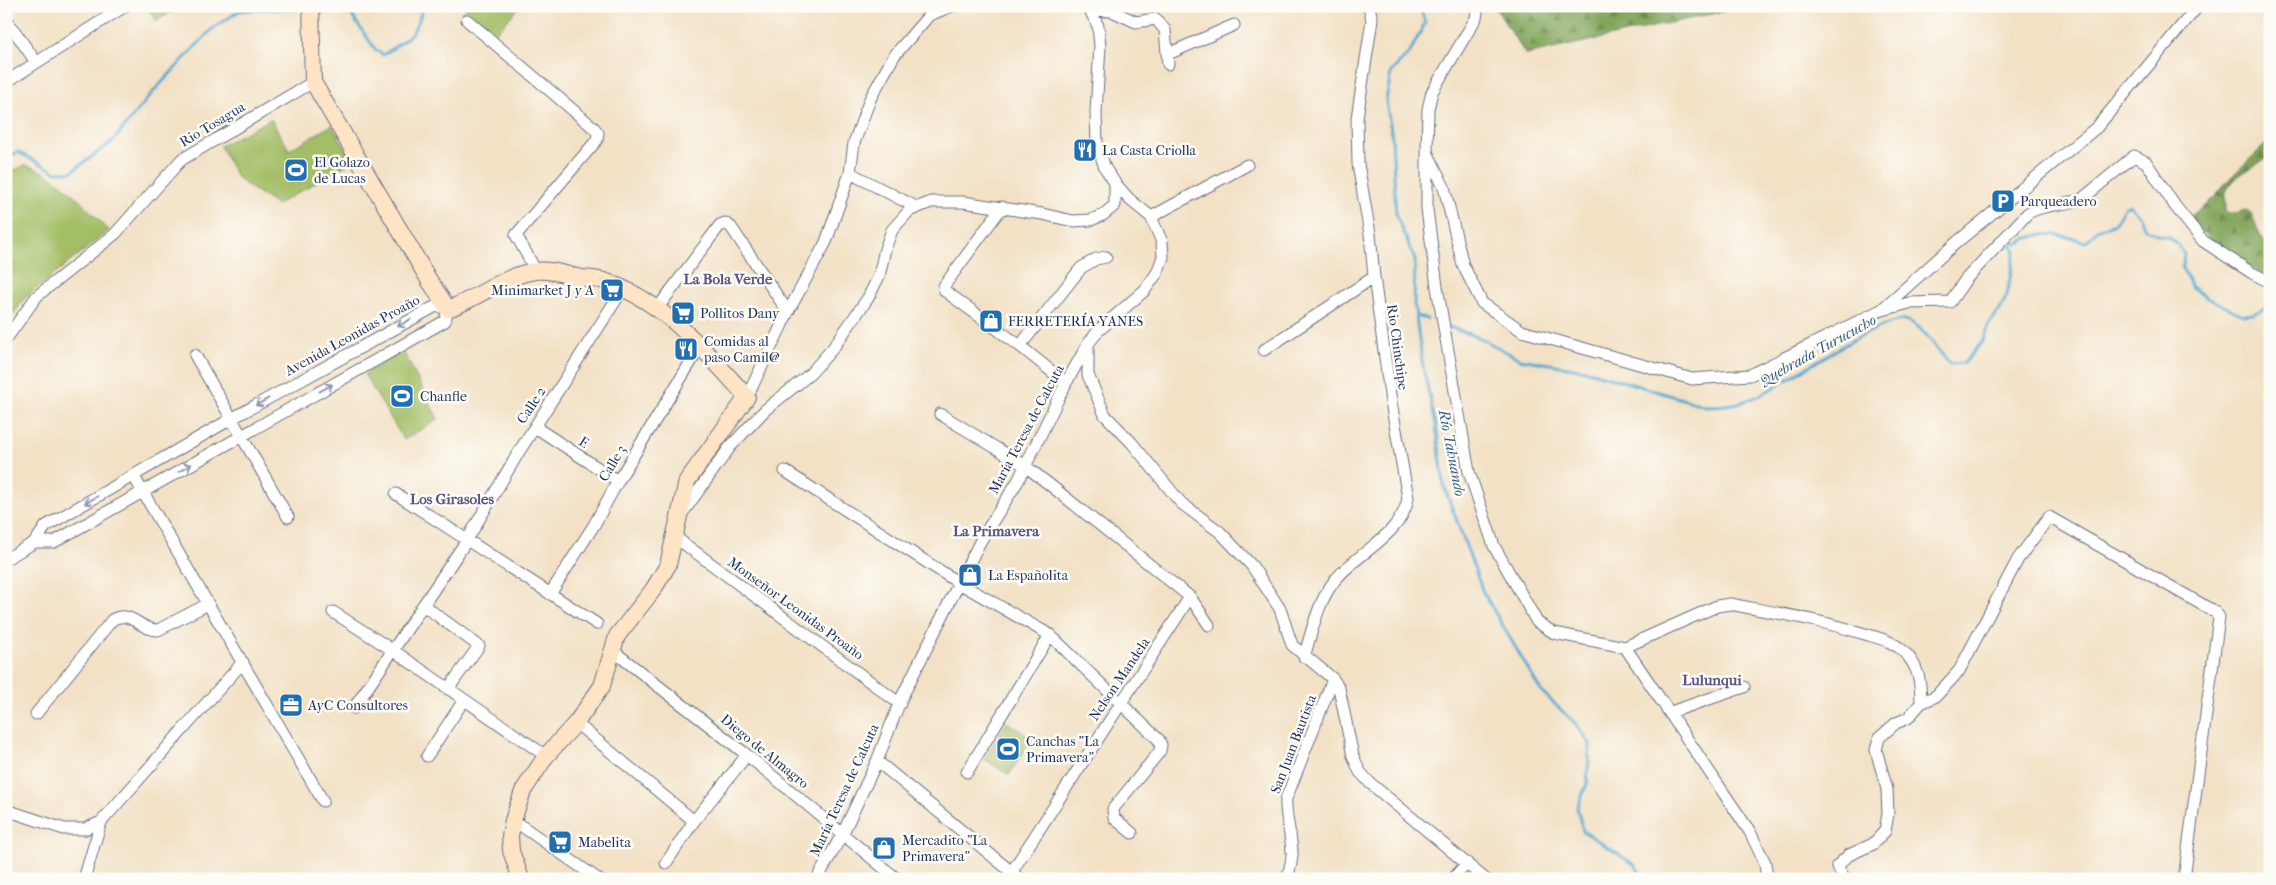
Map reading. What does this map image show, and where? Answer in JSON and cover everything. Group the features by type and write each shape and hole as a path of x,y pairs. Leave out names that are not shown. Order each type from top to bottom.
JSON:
{"main road":[{"path":"311,9 313,82 429,280 448,309 465,303 522,274 536,271 598,279 623,288 658,309 700,347 748,397 687,481 668,565 662,578 617,636 602,686 576,723 546,756 523,791 512,820 511,851 520,879"}],"street":[{"path":"6,82 125,6"},
{"path":"748,397 788,312 826,242 850,173 854,143 870,99 894,56 934,10 952,6"},
{"name":"Rio Chinchipe","path":"1304,657 1322,604 1336,579 1400,521 1406,510 1408,498 1391,402 1370,234 1358,164 1357,118 1372,20 1372,12 1368,6"},
{"path":"1478,6 1476,18 1432,92 1428,109 1427,209 1437,287 1469,472 1494,546 1537,622 1545,629 1554,633 1625,647 1717,606 1730,604 1828,622 1887,641 1904,651 1915,665 1921,682 1921,703"},
{"path":"1879,311 1957,242 2097,127 2198,6"},
{"path":"1089,8 1112,11 1136,22 1156,19 1165,30 1168,59 1234,25"},
{"path":"1089,8 1098,26 1100,46 1096,112 1097,144 1105,168 1128,199 1152,217 1247,165"},
{"path":"6,19 36,62"},
{"path":"467,20 598,133 597,140 516,235 536,271"},
{"name":"Rio Tosagua","path":"6,338 37,296 115,234 181,160 313,82"},
{"path":"1427,152 1444,187 1463,265 1482,303 1522,331 1692,379 1750,375 1879,311 1909,303 1950,302 1966,279 2028,213 2038,207 2082,199 2134,156 2146,162 2175,206 2203,241 2252,273 2270,282"},
{"path":"850,173 916,207"},
{"path":"679,517 730,448 765,410 810,374 833,348 868,298 878,276 892,230 899,220 916,207 931,202 943,201 1002,207 1073,221 1091,220 1103,215 1115,205 1115,183"},
{"path":"1002,207 944,286 944,291 1020,346 1066,383"},
{"name":"María Teresa de Calcuta","path":"817,879 843,834 877,761 900,704 959,583 981,540 1018,481 1066,383 1088,344 1099,330 1145,290 1157,273 1162,257 1162,242 1152,217"},
{"path":"658,309 720,225 725,223 731,227 788,312"},
{"path":"1020,346 1081,268 1096,259 1106,257"},
{"path":"1264,350 1374,277"},
{"name":"Calle 2","path":"354,708 467,540 535,427 623,288"},
{"name":"Avenida Leonidas Proaño","path":"36,542 46,526 231,418 436,306 448,309"},
{"path":"6,559 36,542 54,542 143,493 445,321 448,309"},
{"path":"1088,344 1088,375 1105,415 1132,443 1181,503 1220,532 1252,566 1280,609 1292,645 1333,680 1339,688 1353,756 1360,772 1411,819 1485,879"},
{"name":"Calle 3","path":"550,594 594,525 618,481 700,347"},
{"path":"195,355 288,517"},
{"path":"940,414 1024,466 1190,597 1209,625"},
{"name":"E","path":"535,427 618,481"},
{"path":"785,471 959,583 1050,634 1159,740 1161,745 1160,751 1113,809 1114,818 1132,833"},
{"path":"133,475 324,801"},
{"path":"396,494 597,624"},
{"path":"1845,879 1837,866 1849,855 1873,844 1885,831 1888,814 1888,789 1876,750 1879,738 1896,722 1908,718 1921,703 1936,696 1959,671 2018,559 2048,517 2215,612 2219,617 2184,879"},
{"name":"Monseñor Leonidas Proaño","path":"675,538 900,704"},
{"name":"Nelson Mandela","path":"1013,876 1120,703 1190,597"},
{"path":"36,714 112,620 120,616 128,617 151,630 158,630 208,604"},
{"path":"423,605 479,646 448,690"},
{"path":"333,612 394,651 546,756"},
{"path":"967,772 1050,634"},
{"path":"1625,647 1671,712 1750,832 1765,863 1767,879"},
{"name":"Diego de Almagro","path":"612,650 747,755 897,879"},
{"path":"6,810 64,830 85,829 101,822 243,662"},
{"name":"San Juan Bautista","path":"1287,879 1293,854 1286,816 1286,799 1333,680"},
{"path":"1671,712 1744,687"},
{"path":"427,756 464,700"},
{"path":"576,723 694,821"},
{"path":"666,863 694,821 747,755"},
{"path":"877,761 1013,876"},
{"path":"512,820 598,879"},
{"path":"84,879 101,822"},
{"path":"1453,879 1467,863"}],"shaded area":[{"name":"Mercadito \"La Primavera\"","path":"881,837 894,849 888,858 874,847"}],"green space":[{"path":"146,6 161,6 162,8 180,6 157,21"},
{"path":"463,6 520,6 496,33"},
{"path":"1494,6 1748,6 1526,55"},
{"name":"El Golazo de Lucas","path":"271,119 289,150 332,125 353,161 276,205 238,179 220,146"},
{"path":"2270,140 2270,156 2245,171 2229,186 2225,202 2227,212 2236,214 2243,209 2250,212 2270,256 2270,279 2225,252 2195,227 2192,215 2214,198 2232,176"},
{"path":"26,165 50,176 61,184 109,230 25,298 6,324 6,178 12,171"},
{"name":"Chanfle","path":"403,351 438,419 404,440 364,374"},
{"name":"Canchas \"La Primavera\"","path":"1007,722 1032,739 1009,775 984,759"}],"waterway":[{"path":"6,158 18,152 56,172 71,172 113,141 152,93 212,29 239,11 264,9 297,10 303,6"},
{"path":"345,6 375,49 383,55 409,36 417,25 423,6"},
{"name":"Río Tahuando","path":"1420,6 1425,23 1410,52 1391,72 1386,101 1392,137 1396,215 1415,260 1414,303 1423,367 1436,425 1444,486 1483,592 1541,691 1576,724 1590,744 1587,784 1577,808 1583,831 1635,865 1644,879"},
{"name":"Quebrada Turucucho","path":"1447,326 1480,338 1520,359 1585,370 1706,406 1734,404 1766,392 1855,339 1877,328 1895,322 1908,321 1914,324 1950,364 1964,363 1982,342 1989,324 2001,308 2007,295 2015,250 2011,245 2014,242 2016,244 2038,235 2059,235 2086,242 2097,230 2115,223 2123,209 2129,205 2140,216 2145,229 2158,235 2169,237 2179,246 2184,254 2182,268 2192,287 2205,297 2243,315 2253,314 2270,306"},
{"path":"1416,316 1427,319"}],"place":[{"name":"La Casta Criolla","path":"1085,150"},
{"name":"El Golazo de Lucas","path":"296,170"},
{"name":"Parqueadero","path":"2003,201"},
{"name":"Minimarket J y A","path":"612,290"},
{"name":"Pollitos Dany","path":"683,313"},
{"name":"FERRETERÍA YANES","path":"991,321"},
{"name":"Comidas al paso Camil@","path":"686,349"},
{"name":"Chanfle","path":"402,396"},
{"name":"La Españolita","path":"970,575"},
{"name":"AyC Consultores","path":"291,705"},
{"name":"Canchas \"La Primavera\"","path":"1008,749"},
{"name":"Mabelita","path":"560,842"},
{"name":"Mercadito \"La Primavera\"","path":"884,848"}],"district":[{"name":"La Bola Verde","path":"728,279"},
{"name":"Los Girasoles","path":"452,499"},
{"name":"La Primavera","path":"996,531"},
{"name":"Lulunqui","path":"1712,680"}]}
